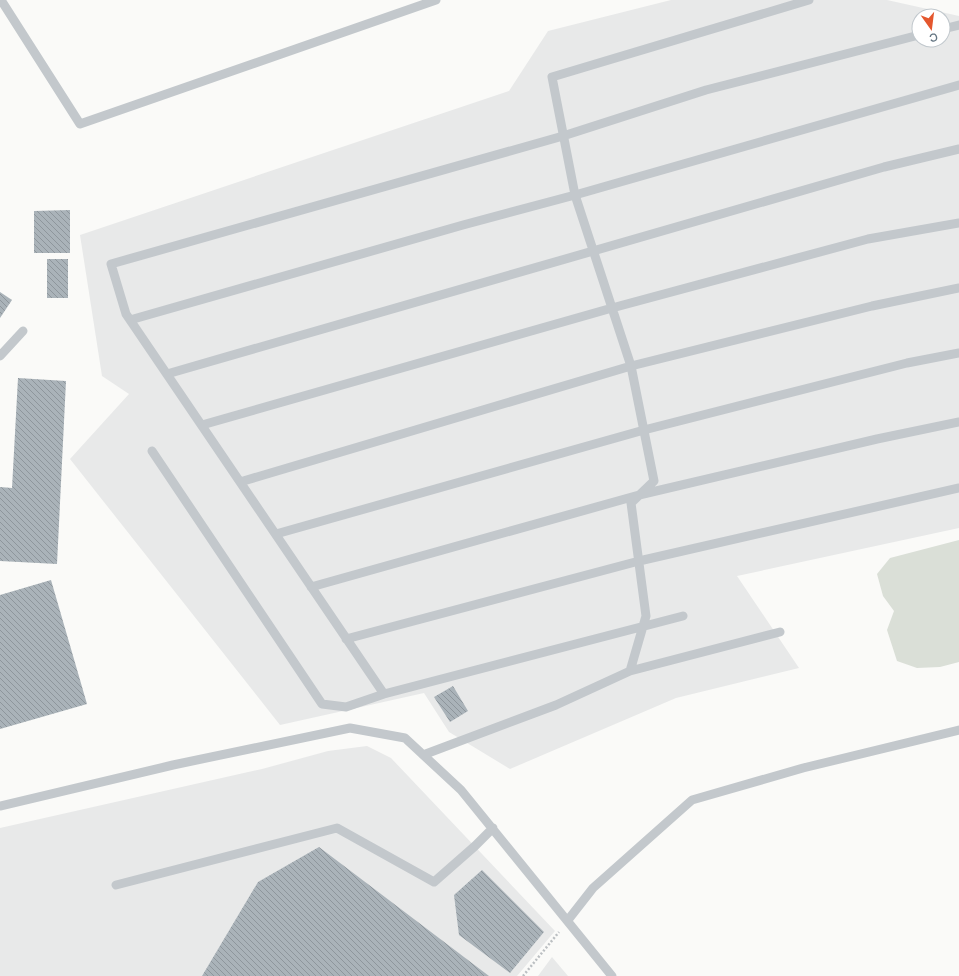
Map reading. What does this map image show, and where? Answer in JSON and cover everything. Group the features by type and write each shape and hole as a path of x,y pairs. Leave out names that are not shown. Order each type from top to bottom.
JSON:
{"lane":[{"path":"1,0 80,124 436,0"},
{"path":"630,671 646,616 631,503 654,481 631,366 575,195 552,77 809,0"},
{"path":"384,694 126,314 111,264 563,136 706,90 911,37"},
{"path":"130,320 959,85"},
{"path":"167,374 594,252 884,167 959,149"},
{"path":"202,425 612,308 868,240 959,223"},
{"path":"240,482 631,366 872,306 959,288"},
{"path":"0,356 23,331"},
{"path":"276,534 644,430 907,363 959,353"},
{"path":"311,587 639,495 877,439 959,422"},
{"path":"152,451 322,704 346,707 384,694 683,616"},
{"path":"346,639 639,561 959,488"},
{"path":"423,755 556,705 630,671 780,632"},
{"path":"0,806 173,764 350,728 405,738 461,790 612,976"},
{"path":"568,920 593,888 692,800 803,768 959,730"},
{"path":"116,885 337,828 434,882 493,828"}],"path":[{"path":"523,976 568,920"}],"shaded area":[{"path":"671,0 887,0 923,8 911,8 911,48 951,48 951,14 959,16 959,528 737,576 799,668 676,698 510,769 449,732 424,693 280,725 70,459 129,394 102,376 80,235 509,91 548,31"},
{"path":"959,540 959,662 940,667 917,668 897,661 887,630 894,611 883,596 877,574 890,558"},
{"path":"367,746 391,758 555,931 517,976 0,976 0,828 262,769 328,751"},
{"path":"552,957 568,976 538,976"}],"building":[{"path":"70,210 70,253 34,253 34,211"},
{"path":"47,259 68,259 68,298 47,298"},
{"path":"0,292 12,300 0,318"},
{"path":"18,378 66,381 57,564 0,561 0,487 12,488"},
{"path":"51,580 87,704 0,729 0,595"},
{"path":"453,686 468,711 450,722 434,697"},
{"path":"319,847 489,976 202,976 258,882"},
{"path":"482,870 544,932 510,973 459,935 454,895"}]}
